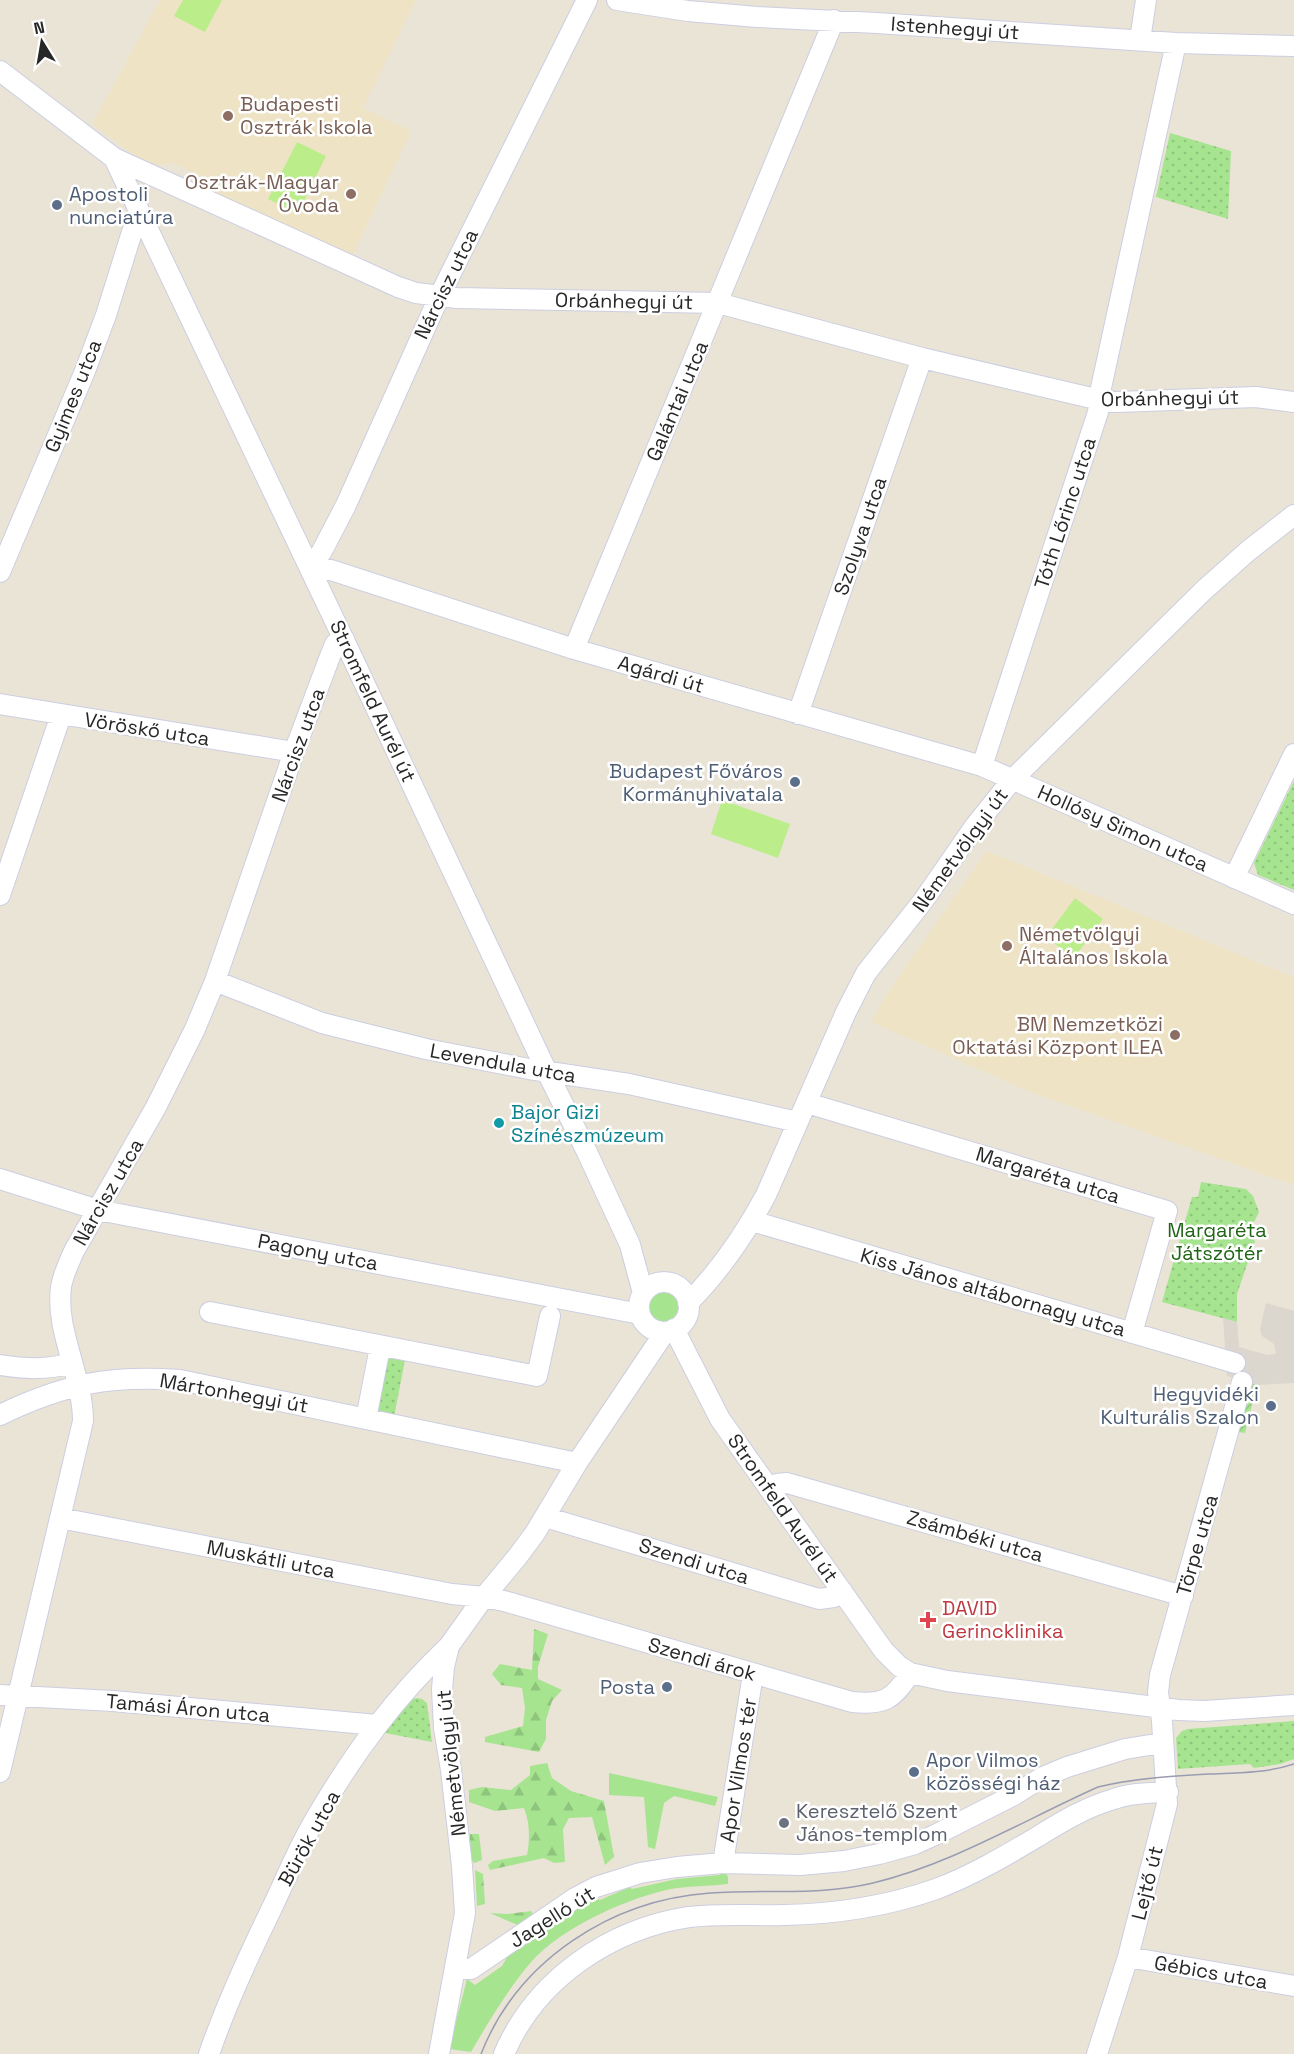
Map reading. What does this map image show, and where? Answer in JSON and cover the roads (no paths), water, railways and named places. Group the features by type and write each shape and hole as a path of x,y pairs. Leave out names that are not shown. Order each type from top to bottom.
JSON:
{"street":[{"name":"Nárcisz utca","path":"310,569 346,505 439,297 587,0"},
{"name":"Istenhegyi út","path":"617,0 688,5 757,17 1176,43 1294,46"},
{"path":"1140,40 1146,0"},
{"name":"Galántai utca","path":"573,649 834,20"},
{"name":"Tóth Lőrinc utca","path":"982,766 1098,412 1176,43"},
{"name":"Orbánhegyi út","path":"0,71 114,158 398,287 439,297 718,303 922,358 1100,400 1117,402 1256,397 1294,402"},
{"name":"Stromfeld Aurél út","path":"114,158 630,1245 643,1293"},
{"name":"Gyimes utca","path":"0,572 85,371 106,315 132,232 136,225 144,221"},
{"name":"Szolyva utca","path":"798,714 922,358"},
{"name":"Németvölgyi út","path":"688,1303 714,1276 752,1221 766,1195 846,1012 867,973 923,901 975,826 1012,780 1203,591 1248,551 1294,515"},
{"name":"Agárdi út","path":"310,569 331,570 573,649 982,766 1012,780"},
{"name":"Nárcisz utca","path":"0,1772 9,1695 60,1518 82,1421 83,1402 62,1320 61,1287 64,1273 74,1251 156,1107 195,1029 215,981 294,752 335,644 344,639"},
{"name":"Vöröskő utca","path":"0,704 294,752"},
{"path":"0,895 61,715"},
{"path":"1234,878 1294,754"},
{"name":"Hollósy Simon utca","path":"1012,780 1294,904"},
{"name":"Levendula utca","path":"215,981 322,1023 426,1049 629,1084 798,1122"},
{"name":"Margaréta utca","path":"807,1103 1167,1211 1132,1333"},
{"name":"Pagony utca","path":"0,1179 98,1210 642,1318"},
{"name":"Kiss János altábornagy utca","path":"752,1221 1235,1363"},
{"name":"Stromfeld Aurél út","path":"630,1245 669,1284"},
{"name":"Németvölgyi út","path":"669,1284 695,1278 725,1260"},
{"path":"669,1284 682,1290 688,1303 686,1318 670,1331 655,1330 642,1318 640,1300 643,1293 648,1287 669,1284"},
{"path":"210,1312 537,1376 550,1316"},
{"name":"Németvölgyi út","path":"630,1382 643,1343 642,1318"},
{"name":"Stromfeld Aurél út","path":"670,1331 711,1403 769,1489 891,1659 910,1673"},
{"name":"Németvölgyi út","path":"439,2054 463,1926 465,1895 441,1689 449,1646 484,1597 518,1556 630,1382 670,1331"},
{"path":"366,1419 380,1347"},
{"path":"0,1365 30,1369 55,1368 72,1364"},
{"path":"30,1369 36,1398"},
{"name":"Mártonhegyi út","path":"0,1415 36,1398 79,1385 125,1379 180,1380 577,1463"},
{"name":"Törpe utca","path":"1160,1709 1158,1692 1160,1675 1242,1382"},
{"name":"Zsámbéki utca","path":"769,1489 777,1484 787,1483 1183,1596"},
{"name":"Szendi utca","path":"545,1517 819,1599 834,1597 842,1591"},
{"name":"Muskátli utca","path":"60,1518 452,1594 484,1597"},
{"name":"Szendi árok","path":"484,1597 852,1702 876,1703 893,1696 900,1690 910,1673"},
{"name":"Bürök utca","path":"209,2054 236,1983 315,1819 377,1725 398,1698 449,1646"},
{"path":"910,1673 947,1681 1160,1709 1204,1711 1294,1705"},
{"name":"Apor Vilmos tér","path":"753,1674 723,1863 808,1864 844,1861 897,1850 937,1834 1014,1795 1033,1782 1101,1755 1162,1743"},
{"path":"398,1698 424,1690 441,1689"},
{"name":"Tamási Áron utca","path":"9,1695 377,1725"},
{"name":"Lejtő út","path":"1097,2054 1128,1957 1167,1804 1160,1709"},
{"path":"504,2054 515,2032 535,2003 566,1971 595,1950 639,1929 681,1919 709,1916 795,1915 851,1910 936,1888 1008,1853 1092,1806 1130,1795 1167,1792"},
{"name":"Jagelló út","path":"456,1968 471,1969 587,1890 640,1873 723,1863"},
{"name":"Gébics utca","path":"1128,1957 1294,1986"}],"tram line":[{"path":"481,2054 497,2020 518,1990 544,1964 572,1941 604,1922 638,1908 673,1898 710,1893 812,1891 873,1883 931,1865 1098,1787 1154,1778 1263,1771 1294,1764"}],"place":[{"name":"Budapesti Osztrák Iskola","path":"228,116"},
{"name":"Osztrák-Magyar Óvoda","path":"351,194"},
{"name":"Apostoli nunciatúra","path":"57,205"},
{"name":"Budapest Főváros Kormányhivatala","path":"795,782"},
{"name":"Németvölgyi Általános Iskola","path":"1007,946"},
{"name":"BM Nemzetközi Oktatási Központ ILEA","path":"1175,1035"},
{"name":"Bajor Gizi Színészmúzeum","path":"499,1123"},
{"name":"Hegyvidéki Kulturális Szalon","path":"1271,1406"},
{"name":"DAVID Gerincklinika","path":"928,1620"},
{"name":"Posta","path":"667,1687"},
{"name":"Apor Vilmos közösségi ház","path":"914,1772"},
{"name":"Keresztelő Szent János-templom","path":"784,1823"}],"park label":[{"name":"Margaréta Játszótér","path":"1217,1242"}]}
